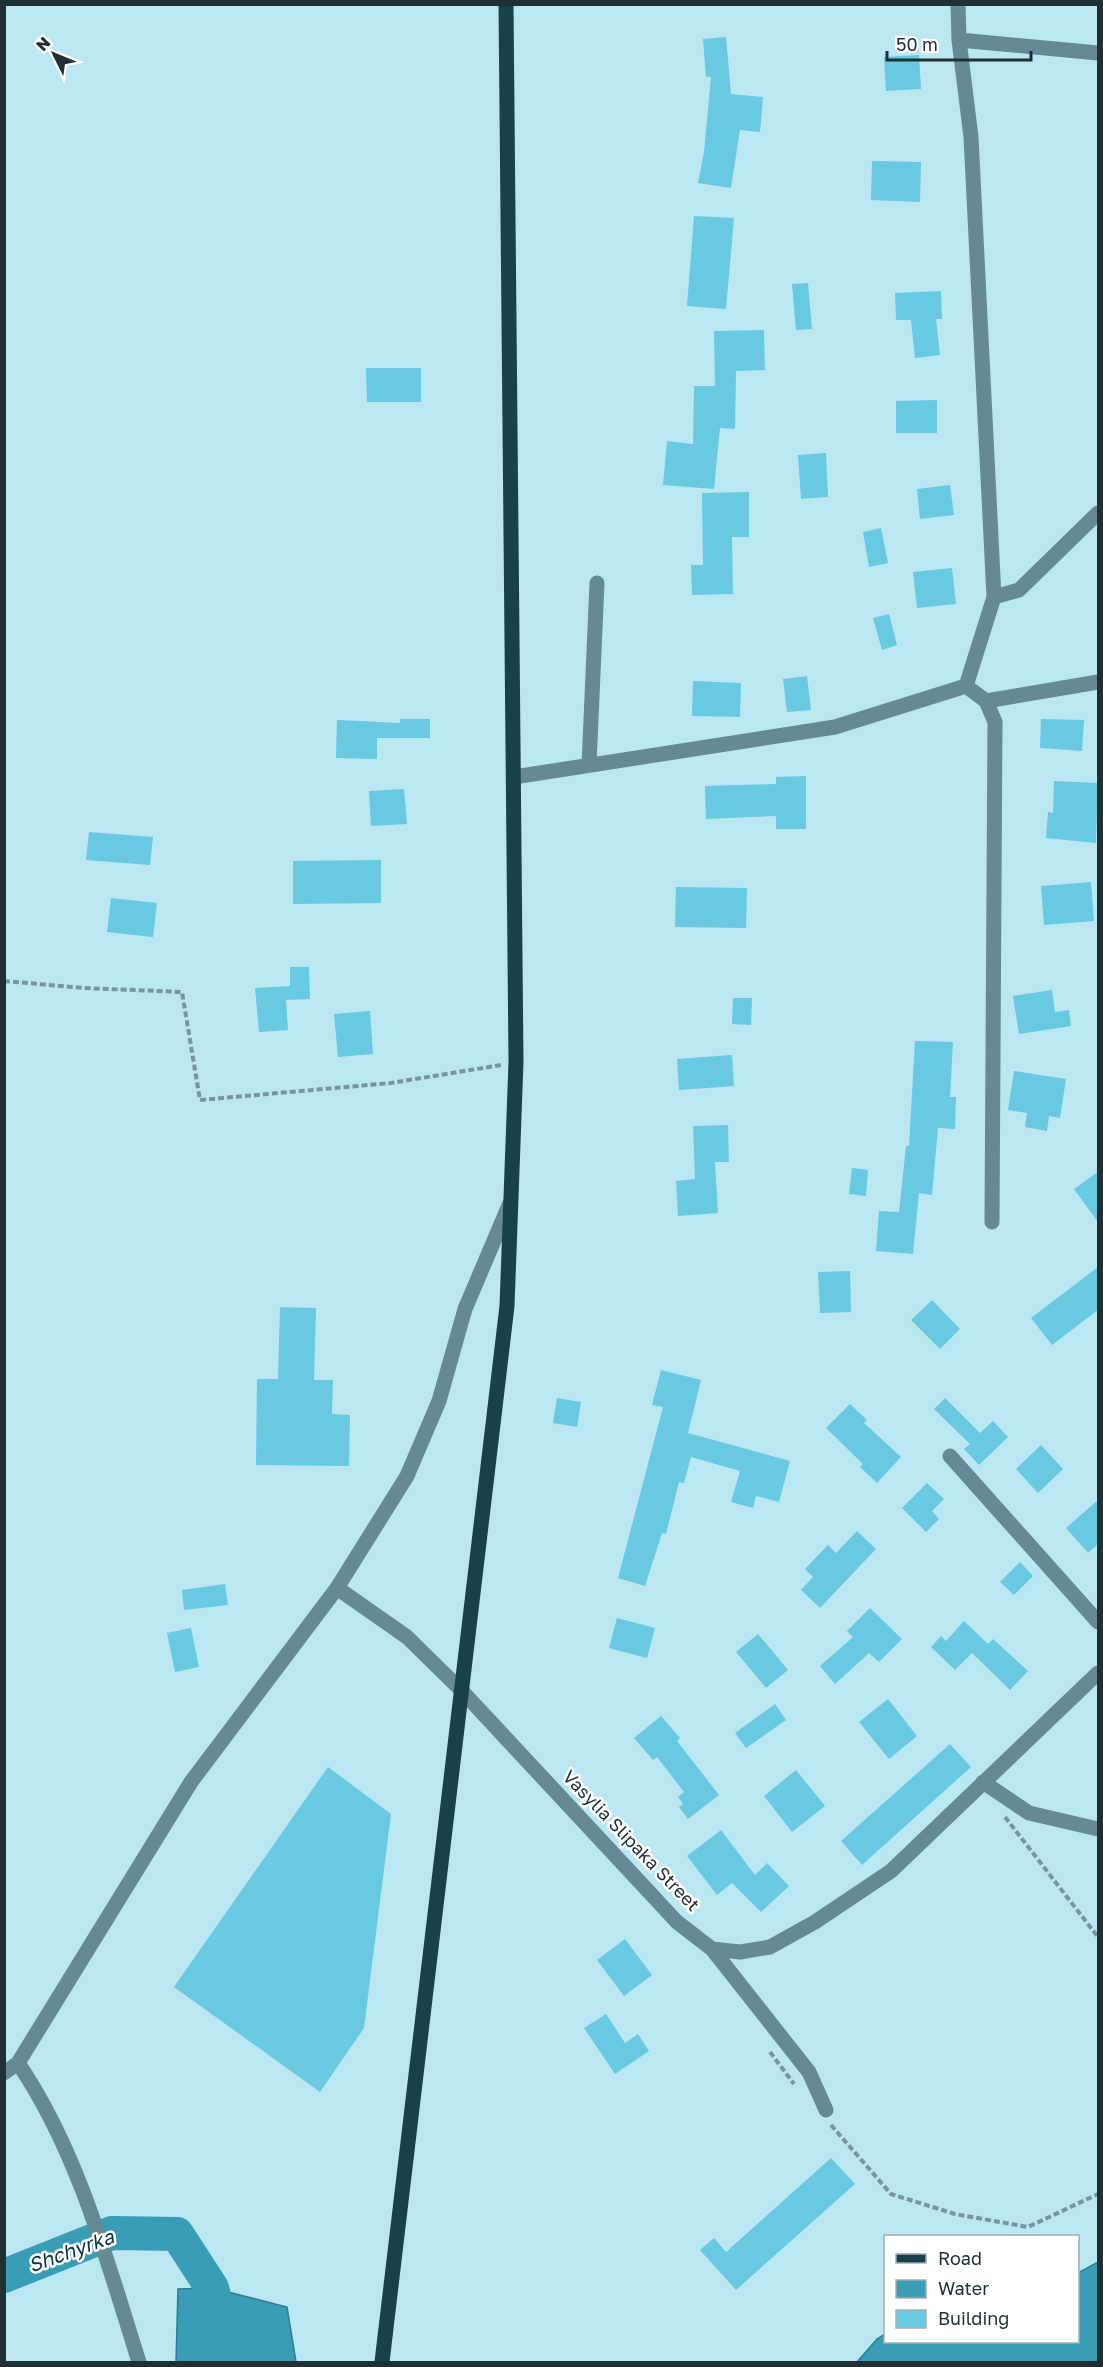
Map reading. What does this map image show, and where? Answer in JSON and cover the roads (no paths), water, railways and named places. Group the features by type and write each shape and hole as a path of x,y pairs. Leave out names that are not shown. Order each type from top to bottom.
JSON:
{"main road":[{"path":"382,2362 507,1306 516,1062 506,4"}],"street":[{"path":"958,4 958,40 971,137 994,597 966,686"},
{"path":"958,40 1098,53"},
{"path":"994,597 1019,590 1098,513"},
{"path":"589,765 597,583"},
{"path":"986,701 1098,682"},
{"path":"514,777 835,727 966,686"},
{"path":"966,686 986,701 995,722 992,1222"},
{"path":"4,2073 18,2063 191,1782 337,1588 407,1476 439,1401 465,1309 512,1197"},
{"path":"950,1456 1098,1622"},
{"name":"Vasylia Slipaka Street","path":"337,1588 407,1636 461,1690 678,1922 712,1949 809,2072 828,2117"},
{"path":"712,1949 740,1952 770,1947 815,1922 891,1871 1098,1673"},
{"path":"983,1782 1029,1813 1098,1829"},
{"path":"18,2063 42,2099 92,2216 139,2362"}],"water":[{"path":"1098,2262 1098,2362 857,2362 877,2339 884,2335 884,2343 1079,2343 1079,2272"},
{"path":"212,2288 287,2307 296,2362 176,2362 178,2289"}],"waterway":[{"name":"Shchyrka","path":"4,2276 112,2233 177,2234 212,2288 231,2362"}]}
